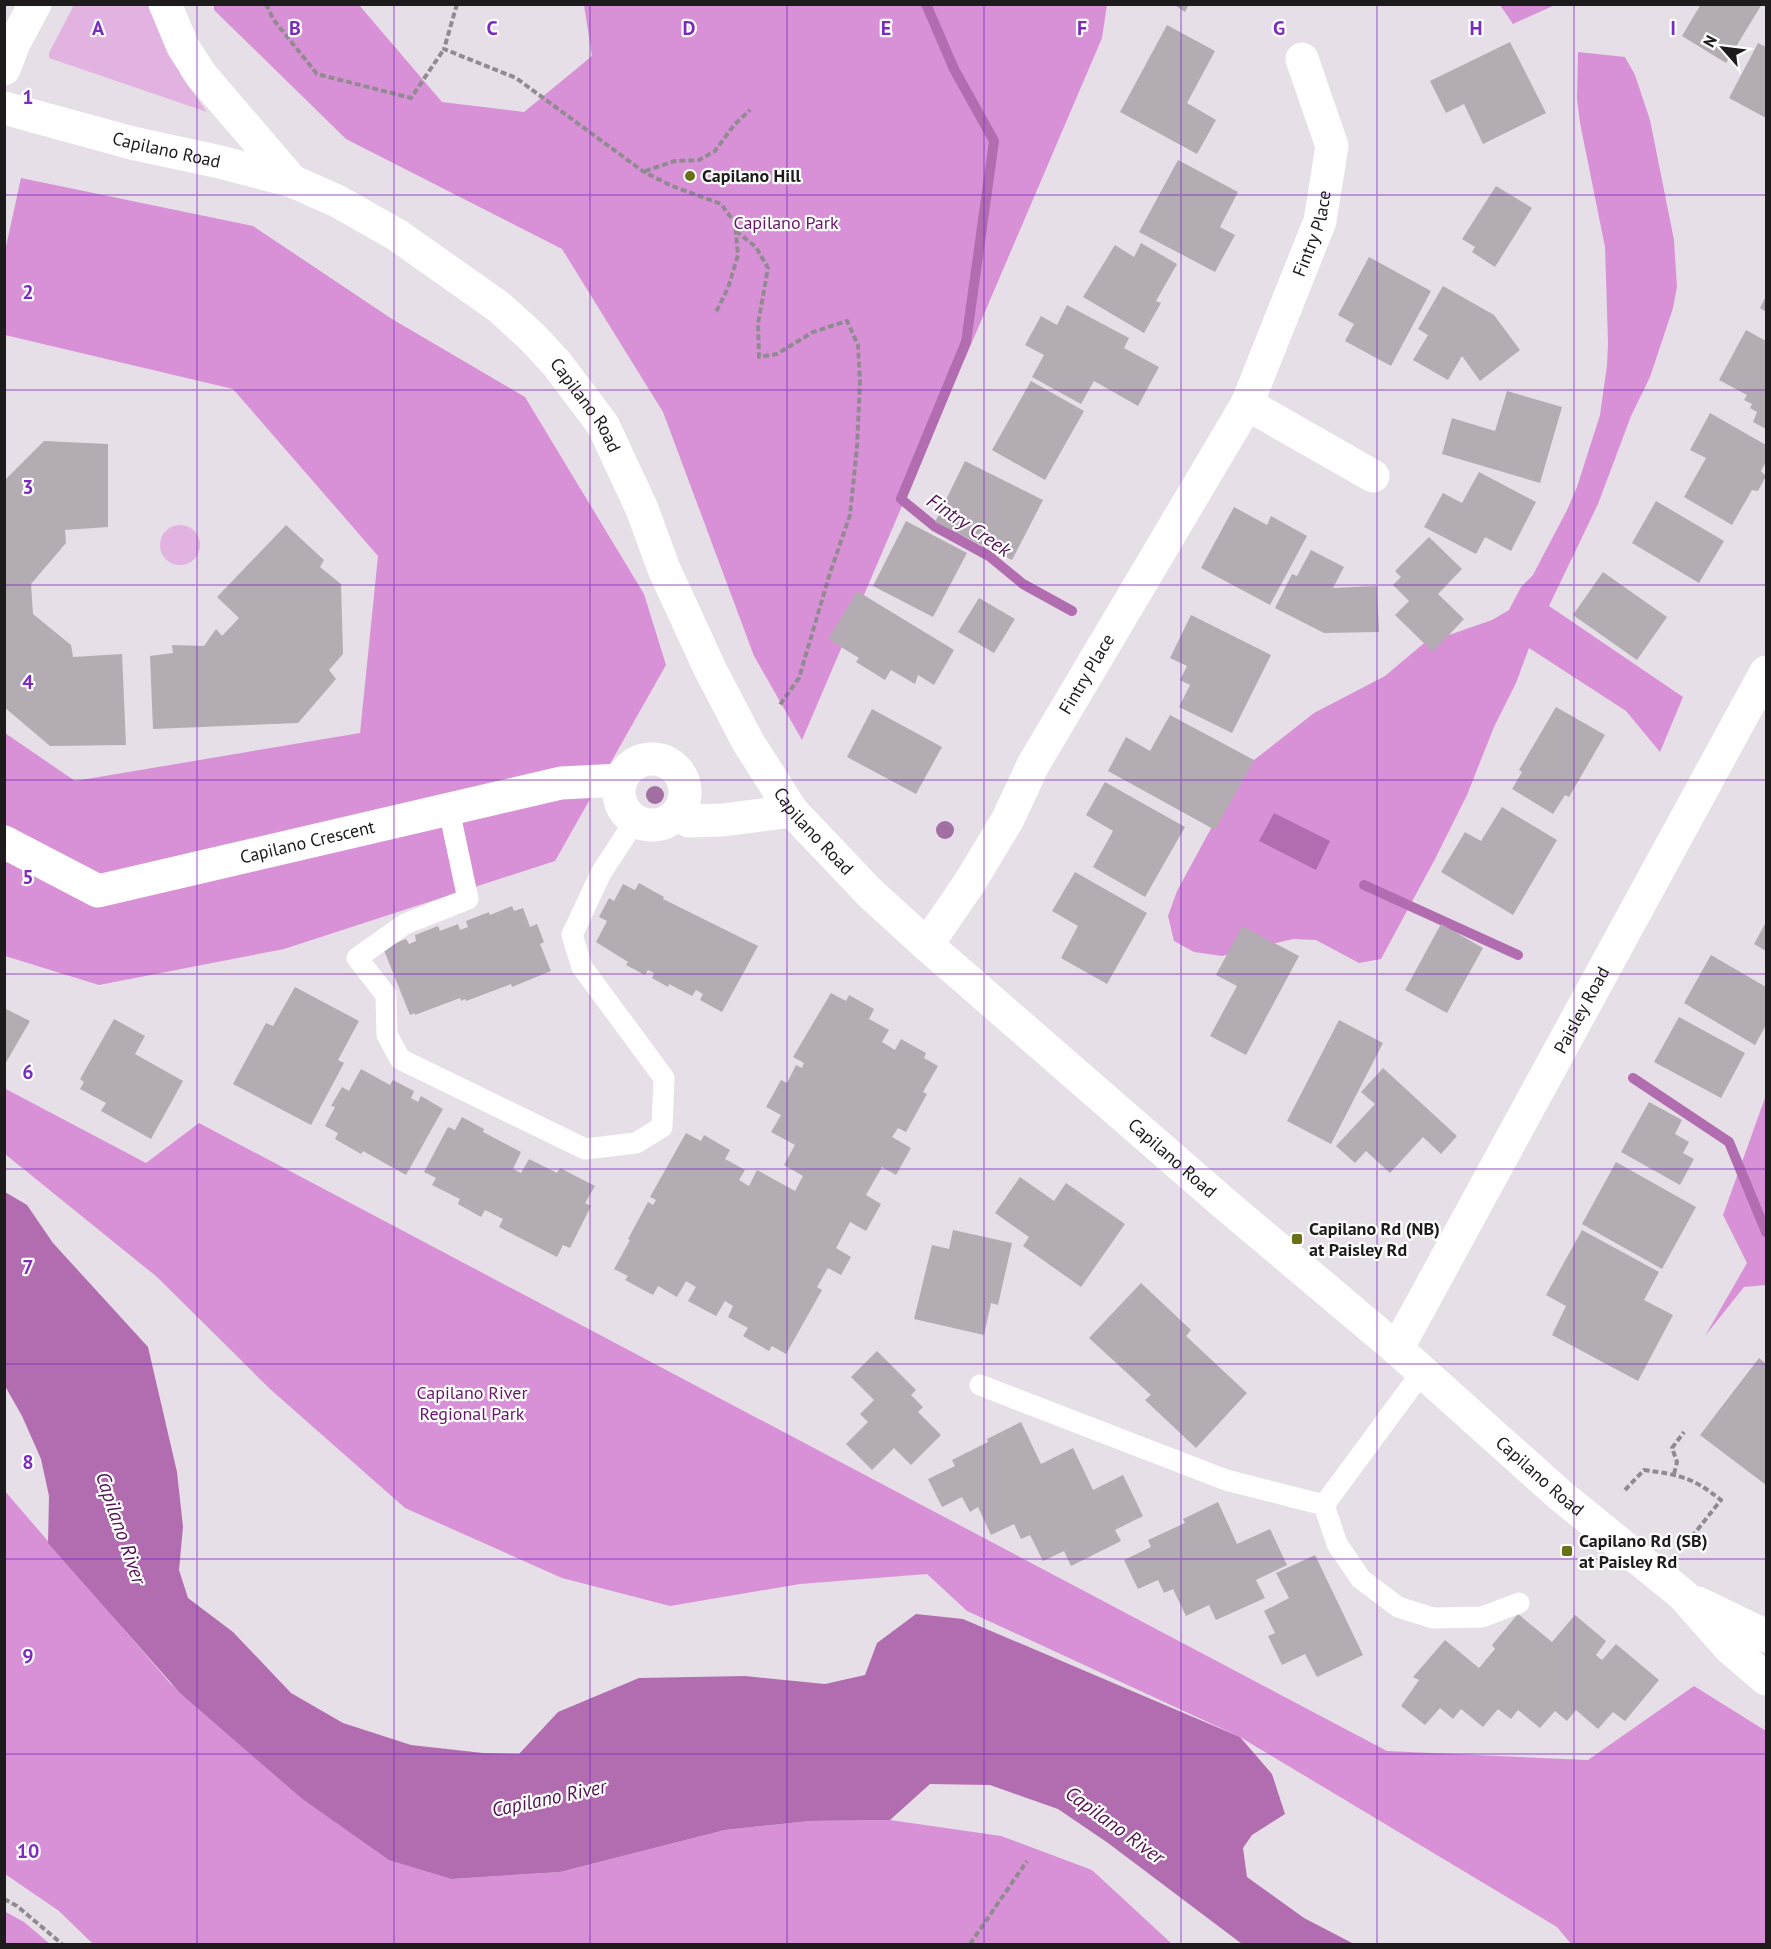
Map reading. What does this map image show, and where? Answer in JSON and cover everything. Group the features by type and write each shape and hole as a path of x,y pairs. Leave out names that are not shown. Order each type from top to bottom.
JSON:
{"main road":[{"path":"4,69 14,43 35,4"},
{"path":"165,4 183,47 202,75 292,181"},
{"name":"Fintry Place","path":"927,945 970,882 1002,828 1033,765 1247,404 1320,221 1332,146 1302,59"},
{"name":"Capilano Road","path":"4,108 132,143 220,162 292,181 337,201 397,236 499,307 557,363 603,425 642,510 664,569 710,669 748,742 792,811 870,893 927,945 1209,1190 1397,1349 1560,1495 1683,1595 1730,1648 1767,1679"},
{"path":"1247,404 1373,476"},
{"name":"Paisley Road","path":"1397,1349 1767,672"},
{"path":"647,759 669,764 678,772 685,793 676,814 668,822 657,825 645,825 635,821 622,807 619,789 627,770 647,759"},
{"name":"Capilano Crescent","path":"4,842 98,891 561,783 621,780"},
{"path":"676,814 689,821 723,820 792,811"},
{"name":"Capilano Road","path":"1683,1595 1767,1636"}],"lane":[{"path":"449,810 468,899 405,924 357,958 386,994 387,1035 400,1059 585,1149 636,1143 662,1127 664,1078 582,967 572,935 601,873 635,821"},
{"path":"1323,1505 1422,1372"},
{"path":"980,1385 1226,1480 1323,1505"},
{"path":"1323,1505 1337,1544 1361,1579 1398,1607 1432,1618 1482,1617 1519,1603"}],"path":[{"path":"266,4 273,19 317,74 411,98 444,49 457,4"},
{"path":"444,49 516,78 644,171 672,186 721,204 735,223 738,255 728,288 714,314"},
{"path":"644,171 675,162 699,160 715,151 734,125 750,110"},
{"path":"736,231 756,247 768,268 758,324 759,357 777,354 813,332 847,321 858,345 860,382 857,447 850,515 826,584 799,678 779,706"},
{"path":"1674,1474 1677,1462 1672,1448 1684,1432"},
{"path":"1625,1490 1644,1470 1674,1474 1700,1483 1721,1500 1690,1539"},
{"path":"970,1944 1027,1862"},
{"path":"4,1899 17,1906 62,1944"}],"shaded area":[{"path":"74,5 158,5 181,76 207,112 49,58 49,53"},
{"path":"180,525 194,531 200,545 194,559 180,565 166,559 160,545 166,531"}],"green space":[{"name":"Capilano Park","path":"214,5 359,5 442,102 524,112 592,56 584,5 1107,5 1102,38 802,740 754,656 663,412 562,249 346,139 214,10"},
{"path":"1500,5 1555,5 1513,24"},
{"path":"1578,52 1625,57 1635,75 1650,120 1674,240 1677,287 1673,308 1650,377 1631,416 1598,504 1549,606 1683,697 1660,752 1626,711 1529,648 1467,795 1381,959 1359,963 1316,940 1293,939 1222,956 1194,952 1174,941 1168,916 1177,891 1214,823 1254,760 1314,713 1385,676 1423,644 1492,620 1509,610 1521,587 1533,575 1577,487 1600,415 1608,343 1605,247 1580,123 1577,99"},
{"path":"21,178 253,226 392,319 525,397 644,594 666,665 555,861 284,949 99,985 5,956 5,733 75,781 360,733 378,556 233,389 5,335 5,251"},
{"name":"Capilano River Regional Park","path":"4,1088 146,1163 199,1123 1387,1751 1588,1760 1694,1686 1766,1731 1766,1944 1571,1944 1557,1927 1240,1737 967,1611 927,1574 800,1584 670,1606 562,1578 405,1508 270,1389 157,1277 5,1154"},
{"path":"1766,1095 1766,1285 1744,1287 1705,1336 1747,1263 1723,1215"},
{"path":"4,1490 170,1683 301,1798 452,1879 560,1872 725,1830 810,1821 890,1820 1001,1836 1092,1870 1172,1944 93,1944 59,1911 5,1874"},
{"path":"4,1911 24,1922 50,1944 5,1944"}],"water":[{"path":"1274,813 1330,841 1316,870 1259,841"},
{"name":"Capilano River","path":"5,1192 27,1205 53,1243 148,1347 177,1472 183,1527 179,1570 188,1598 233,1632 291,1693 343,1723 411,1745 483,1753 519,1754 558,1712 639,1678 745,1676 825,1684 865,1675 877,1643 916,1614 963,1619 1240,1737 1272,1774 1285,1814 1252,1835 1243,1848 1247,1877 1304,1918 1354,1944 1242,1944 1108,1843 1058,1809 990,1785 930,1784 890,1820 810,1821 725,1830 560,1872 452,1879 389,1860 301,1798 180,1693 48,1543 49,1496 41,1459 22,1416 5,1386"}],"building":[{"path":"1173,4 1189,4 1185,12"},
{"path":"1701,4 1762,4 1726,63 1682,36"},
{"path":"1167,25 1215,51 1187,103 1216,120 1197,154 1120,112"},
{"path":"1510,42 1546,113 1483,144 1464,104 1446,113 1430,81"},
{"path":"1758,43 1766,47 1766,118 1729,98"},
{"path":"1178,160 1238,192 1220,227 1235,235 1215,272 1139,232"},
{"path":"1496,186 1532,208 1495,267 1472,252 1475,247 1462,239"},
{"path":"1141,243 1177,264 1156,301 1161,303 1144,333 1083,297 1115,245 1134,257"},
{"path":"1369,257 1431,291 1391,366 1345,341 1354,324 1338,315"},
{"path":"1443,286 1494,315 1520,350 1480,381 1462,356 1448,380 1413,360 1428,335 1418,329"},
{"path":"1766,296 1766,312 1760,308"},
{"path":"1067,305 1129,338 1124,348 1159,367 1138,406 1094,381 1081,404 1032,377 1044,355 1025,345 1041,316 1057,325"},
{"path":"1746,330 1766,341 1766,429 1753,422 1757,412 1750,408 1752,404 1744,400 1747,395 1719,380"},
{"path":"1031,381 1084,411 1045,480 992,450"},
{"path":"1507,391 1562,407 1540,483 1442,454 1452,418 1495,431"},
{"path":"1710,413 1766,445 1766,462 1761,471 1766,476 1758,491 1752,490 1732,525 1684,497 1706,458 1690,450"},
{"path":"44,441 108,444 108,527 65,530 66,543 31,584 33,614 71,645 73,657 122,654 126,745 50,746 4,707 4,481"},
{"path":"965,461 1043,500 1012,560 935,522"},
{"path":"1479,472 1536,502 1511,551 1485,537 1476,554 1424,527 1443,493 1462,503"},
{"path":"1656,501 1724,541 1699,583 1632,543"},
{"path":"1234,507 1267,525 1271,516 1307,536 1270,605 1201,568"},
{"path":"906,521 967,553 933,617 873,586"},
{"path":"286,525 324,560 320,567 341,584 343,654 329,670 336,679 298,723 153,729 150,656 173,653 172,645 204,646 216,629 222,636 239,618 217,597"},
{"path":"1429,537 1462,569 1438,594 1464,619 1433,652 1395,615 1409,601 1393,585 1401,577 1395,571"},
{"path":"1311,550 1344,567 1333,588 1377,586 1379,632 1324,633 1275,608 1292,574 1297,576"},
{"path":"1603,572 1667,617 1637,660 1573,615"},
{"path":"857,591 954,650 934,685 918,675 915,684 891,670 885,680 856,662 859,658 828,639"},
{"path":"979,598 1015,619 994,653 958,632"},
{"path":"1191,615 1271,655 1232,733 1179,707 1190,685 1180,680 1187,666 1170,658"},
{"path":"1556,707 1605,735 1569,797 1565,795 1553,814 1512,789 1522,772 1519,770"},
{"path":"872,709 942,747 916,794 847,757"},
{"path":"1170,715 1254,760 1215,830 1108,771 1126,737 1150,751"},
{"path":"1105,782 1185,827 1145,897 1093,867 1113,831 1086,815"},
{"path":"1502,807 1557,840 1513,915 1441,872 1465,832 1481,841"},
{"path":"1075,872 1147,913 1107,984 1061,958 1078,926 1052,911"},
{"path":"639,883 664,897 663,899 758,946 722,1012 700,1000 703,994 696,990 692,996 669,984 668,987 652,978 654,973 648,970 645,975 626,965 628,962 596,942 607,921 599,917 609,898 614,901 623,884 635,890"},
{"path":"512,906 514,911 523,908 530,927 537,924 544,942 540,944 551,971 512,987 511,984 466,1001 465,999 461,1001 460,998 410,1015 383,948 406,939 409,944 416,941 415,935 438,926 440,931 458,924 460,930 468,927 466,921"},
{"path":"1766,922 1766,951 1754,944"},
{"path":"1441,924 1483,948 1447,1013 1405,990"},
{"path":"1242,926 1299,956 1246,1055 1210,1036 1237,986 1216,975"},
{"path":"1711,955 1766,987 1766,1025 1755,1045 1684,1003"},
{"path":"295,987 359,1021 338,1060 344,1063 311,1125 233,1084 266,1023 273,1026"},
{"path":"831,993 846,1001 849,995 874,1009 869,1019 889,1030 882,1042 895,1050 901,1039 926,1053 924,1058 938,1066 923,1092 927,1094 906,1132 898,1128 892,1137 911,1148 896,1175 882,1167 866,1195 881,1204 866,1231 850,1222 836,1248 851,1257 841,1275 828,1268 817,1287 822,1290 786,1354 772,1346 769,1351 743,1336 748,1328 728,1317 733,1306 725,1301 716,1316 688,1301 696,1287 686,1281 677,1297 658,1286 653,1295 625,1280 628,1276 614,1269 648,1202 653,1205 656,1200 650,1197 686,1133 701,1141 704,1135 730,1150 725,1159 745,1170 739,1180 749,1186 757,1170 795,1191 803,1176 784,1165 795,1145 771,1132 781,1115 766,1107 781,1080 787,1083 796,1065 802,1068 804,1063 793,1057"},
{"path":"4,1008 30,1021 4,1066"},
{"path":"1679,1017 1745,1053 1721,1098 1654,1062"},
{"path":"114,1019 145,1036 135,1054 183,1081 151,1139 101,1111 106,1103 80,1089 84,1082 80,1079"},
{"path":"1339,1020 1383,1043 1331,1144 1287,1121"},
{"path":"1383,1068 1457,1136 1441,1154 1423,1137 1390,1173 1366,1151 1355,1163 1336,1146 1375,1104 1361,1092"},
{"path":"361,1069 390,1085 393,1080 414,1091 411,1098 418,1102 421,1096 443,1109 406,1175 363,1151 361,1154 335,1139 338,1133 325,1126 335,1107 331,1106 342,1087 349,1091"},
{"path":"1649,1102 1682,1120 1675,1134 1689,1142 1683,1153 1694,1159 1680,1185 1621,1152"},
{"path":"462,1117 484,1129 483,1132 521,1152 513,1169 521,1173 529,1159 557,1173 560,1168 595,1186 585,1203 591,1206 570,1248 563,1245 557,1257 499,1227 503,1219 485,1210 481,1217 458,1204 460,1199 432,1185 436,1178 424,1172 448,1127 455,1130"},
{"path":"1616,1162 1696,1207 1662,1269 1582,1224"},
{"path":"1020,1177 1054,1201 1066,1183 1125,1224 1081,1287 1023,1246 1029,1237 995,1213"},
{"path":"953,1230 1012,1243 998,1305 991,1303 984,1335 914,1319 932,1245 949,1249"},
{"path":"1582,1230 1659,1272 1644,1300 1673,1315 1638,1381 1552,1335 1566,1306 1546,1295"},
{"path":"1141,1283 1191,1330 1186,1336 1247,1393 1196,1448 1145,1400 1151,1395 1089,1338"},
{"path":"877,1351 916,1390 911,1395 923,1407 918,1412 941,1435 911,1465 894,1448 872,1470 846,1444 868,1422 860,1414 874,1400 851,1377"},
{"path":"1759,1358 1766,1364 1766,1485 1700,1435"},
{"path":"1021,1422 1041,1464 1073,1448 1093,1490 1123,1475 1143,1516 1115,1530 1121,1541 1071,1566 1064,1551 1043,1561 1030,1535 1021,1539 1014,1524 991,1535 978,1507 970,1512 962,1497 942,1507 928,1479 955,1466 952,1460"},
{"path":"1218,1502 1237,1544 1270,1529 1287,1565 1256,1580 1265,1598 1216,1620 1209,1605 1186,1616 1173,1589 1164,1593 1158,1580 1138,1589 1124,1560 1151,1547 1148,1540 1185,1523 1183,1519"},
{"path":"1315,1555 1363,1655 1317,1677 1305,1654 1282,1665 1268,1636 1275,1633 1264,1611 1289,1598 1276,1573"},
{"path":"1518,1614 1552,1642 1575,1615 1606,1641 1596,1655 1602,1660 1616,1644 1659,1680 1625,1721 1613,1712 1598,1729 1576,1710 1567,1721 1555,1711 1540,1728 1518,1710 1511,1719 1498,1709 1483,1727 1461,1709 1453,1719 1440,1708 1425,1725 1401,1706 1419,1680 1413,1677 1445,1640 1479,1668 1495,1649 1492,1645"}],"waterway":[{"name":"Fintry Creek","path":"926,4 954,69 994,141 966,342 901,499 934,526 989,556 1023,584 1072,611"},
{"path":"1364,885 1518,955"},
{"path":"1633,1078 1729,1142 1766,1232"}],"place":[{"name":"Capilano Hill","path":"690,176"},
{"name":"Capilano Rd (NB) at Paisley Rd","path":"1297,1239"},
{"name":"Capilano Rd (SB) at Paisley Rd","path":"1567,1551"}]}
